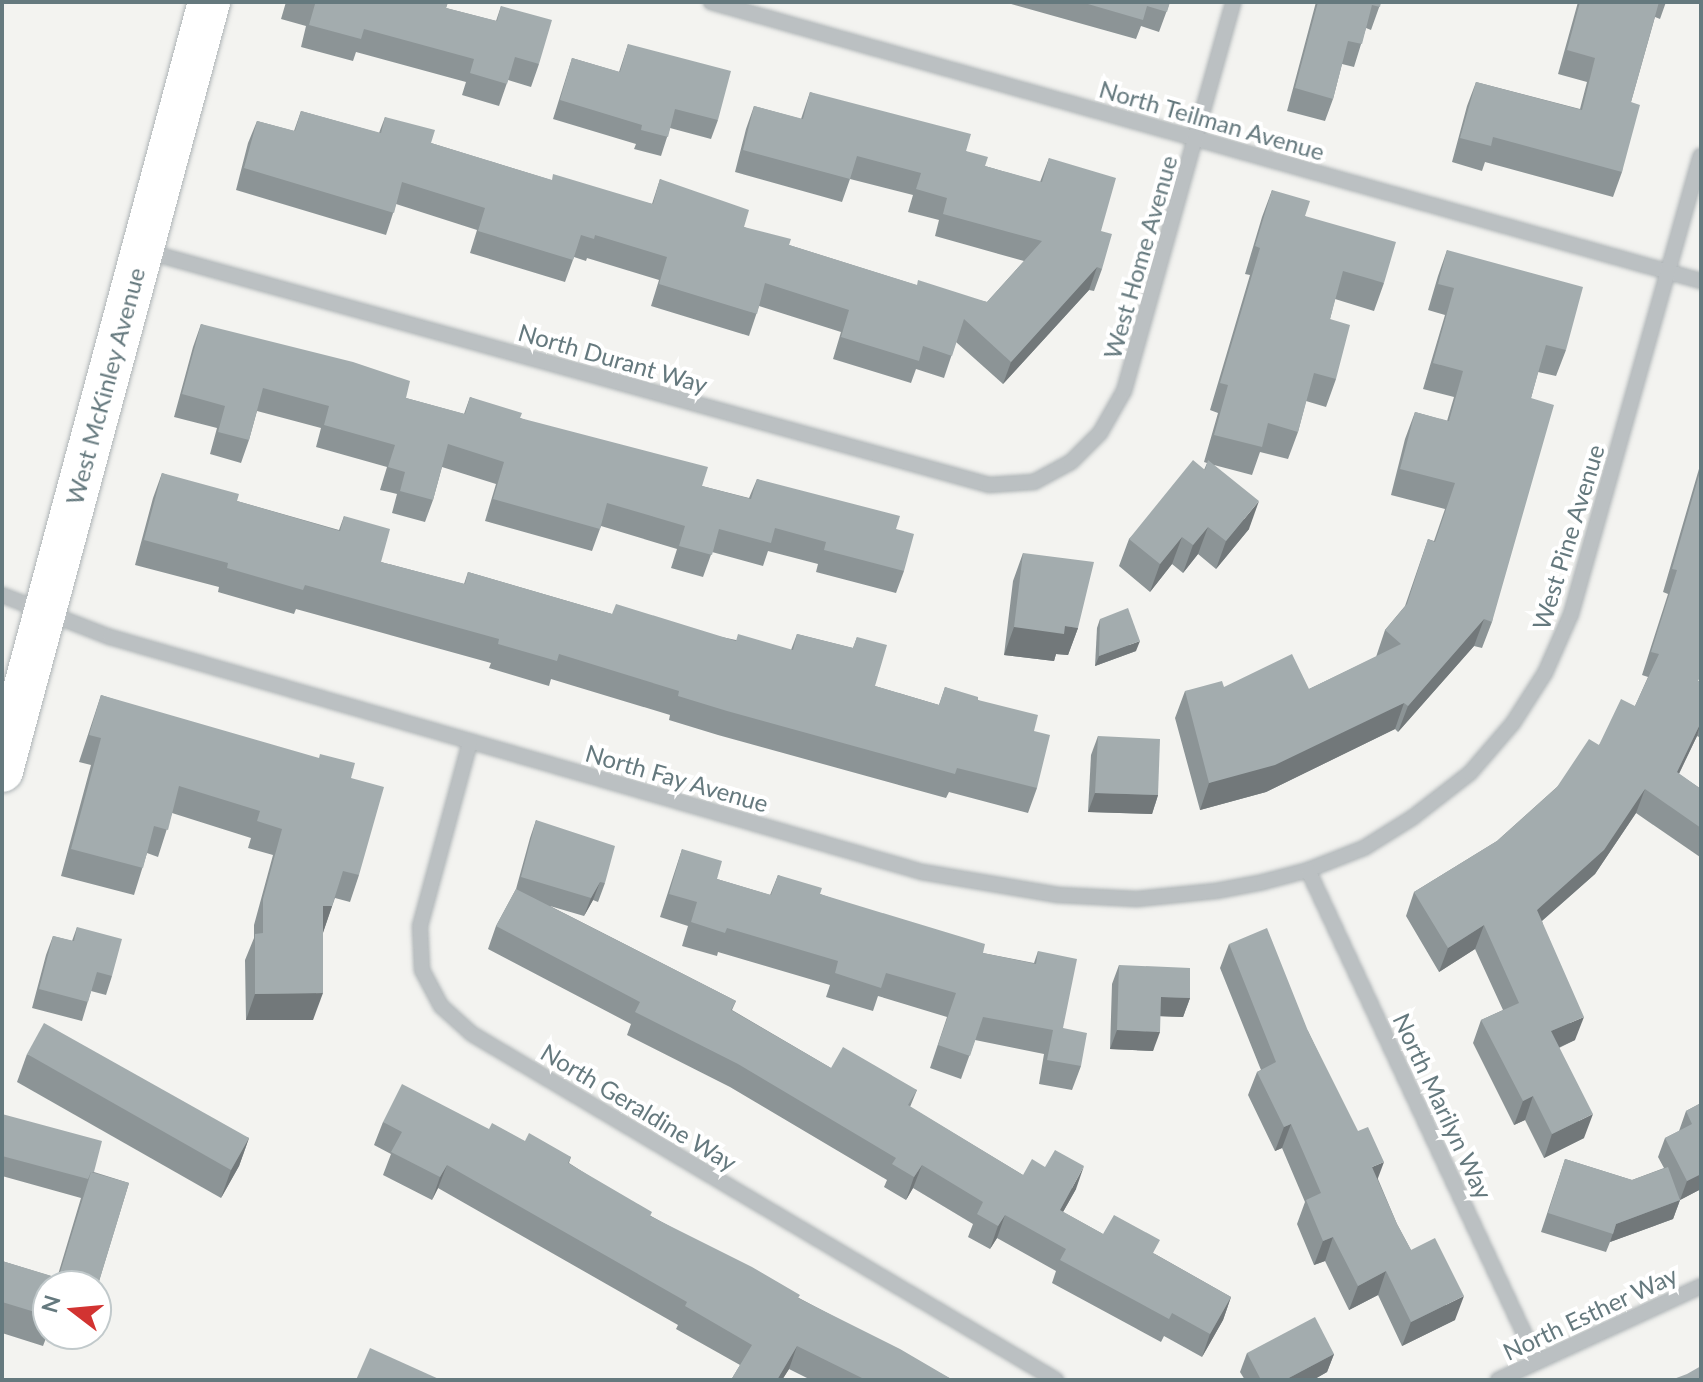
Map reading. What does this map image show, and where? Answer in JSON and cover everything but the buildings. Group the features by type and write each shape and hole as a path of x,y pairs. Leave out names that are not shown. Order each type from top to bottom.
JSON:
{"main road":[{"name":"West McKinley Avenue","path":"2,771 209,2"}],"street":[{"name":"North Teilman Avenue","path":"711,2 1701,281"},
{"name":"West Home Avenue","path":"1071,462 1100,433 1124,391 1233,2"},
{"name":"West Pine Avenue","path":"1308,870 1364,848 1412,818 1470,773 1513,723 1545,673 1571,614 1701,156"},
{"name":"North Durant Way","path":"141,249 989,485 1034,482 1071,462"},
{"name":"North Fay Avenue","path":"2,595 110,637 922,872 988,886 1058,895 1137,899 1216,891 1308,870"},
{"name":"North Geraldine Way","path":"470,742 420,926 422,970 441,1006 472,1034 1056,1380"},
{"name":"North Marilyn Way","path":"1308,870 1537,1361"},
{"name":"North Esther Way","path":"1498,1380 1701,1286"}]}
